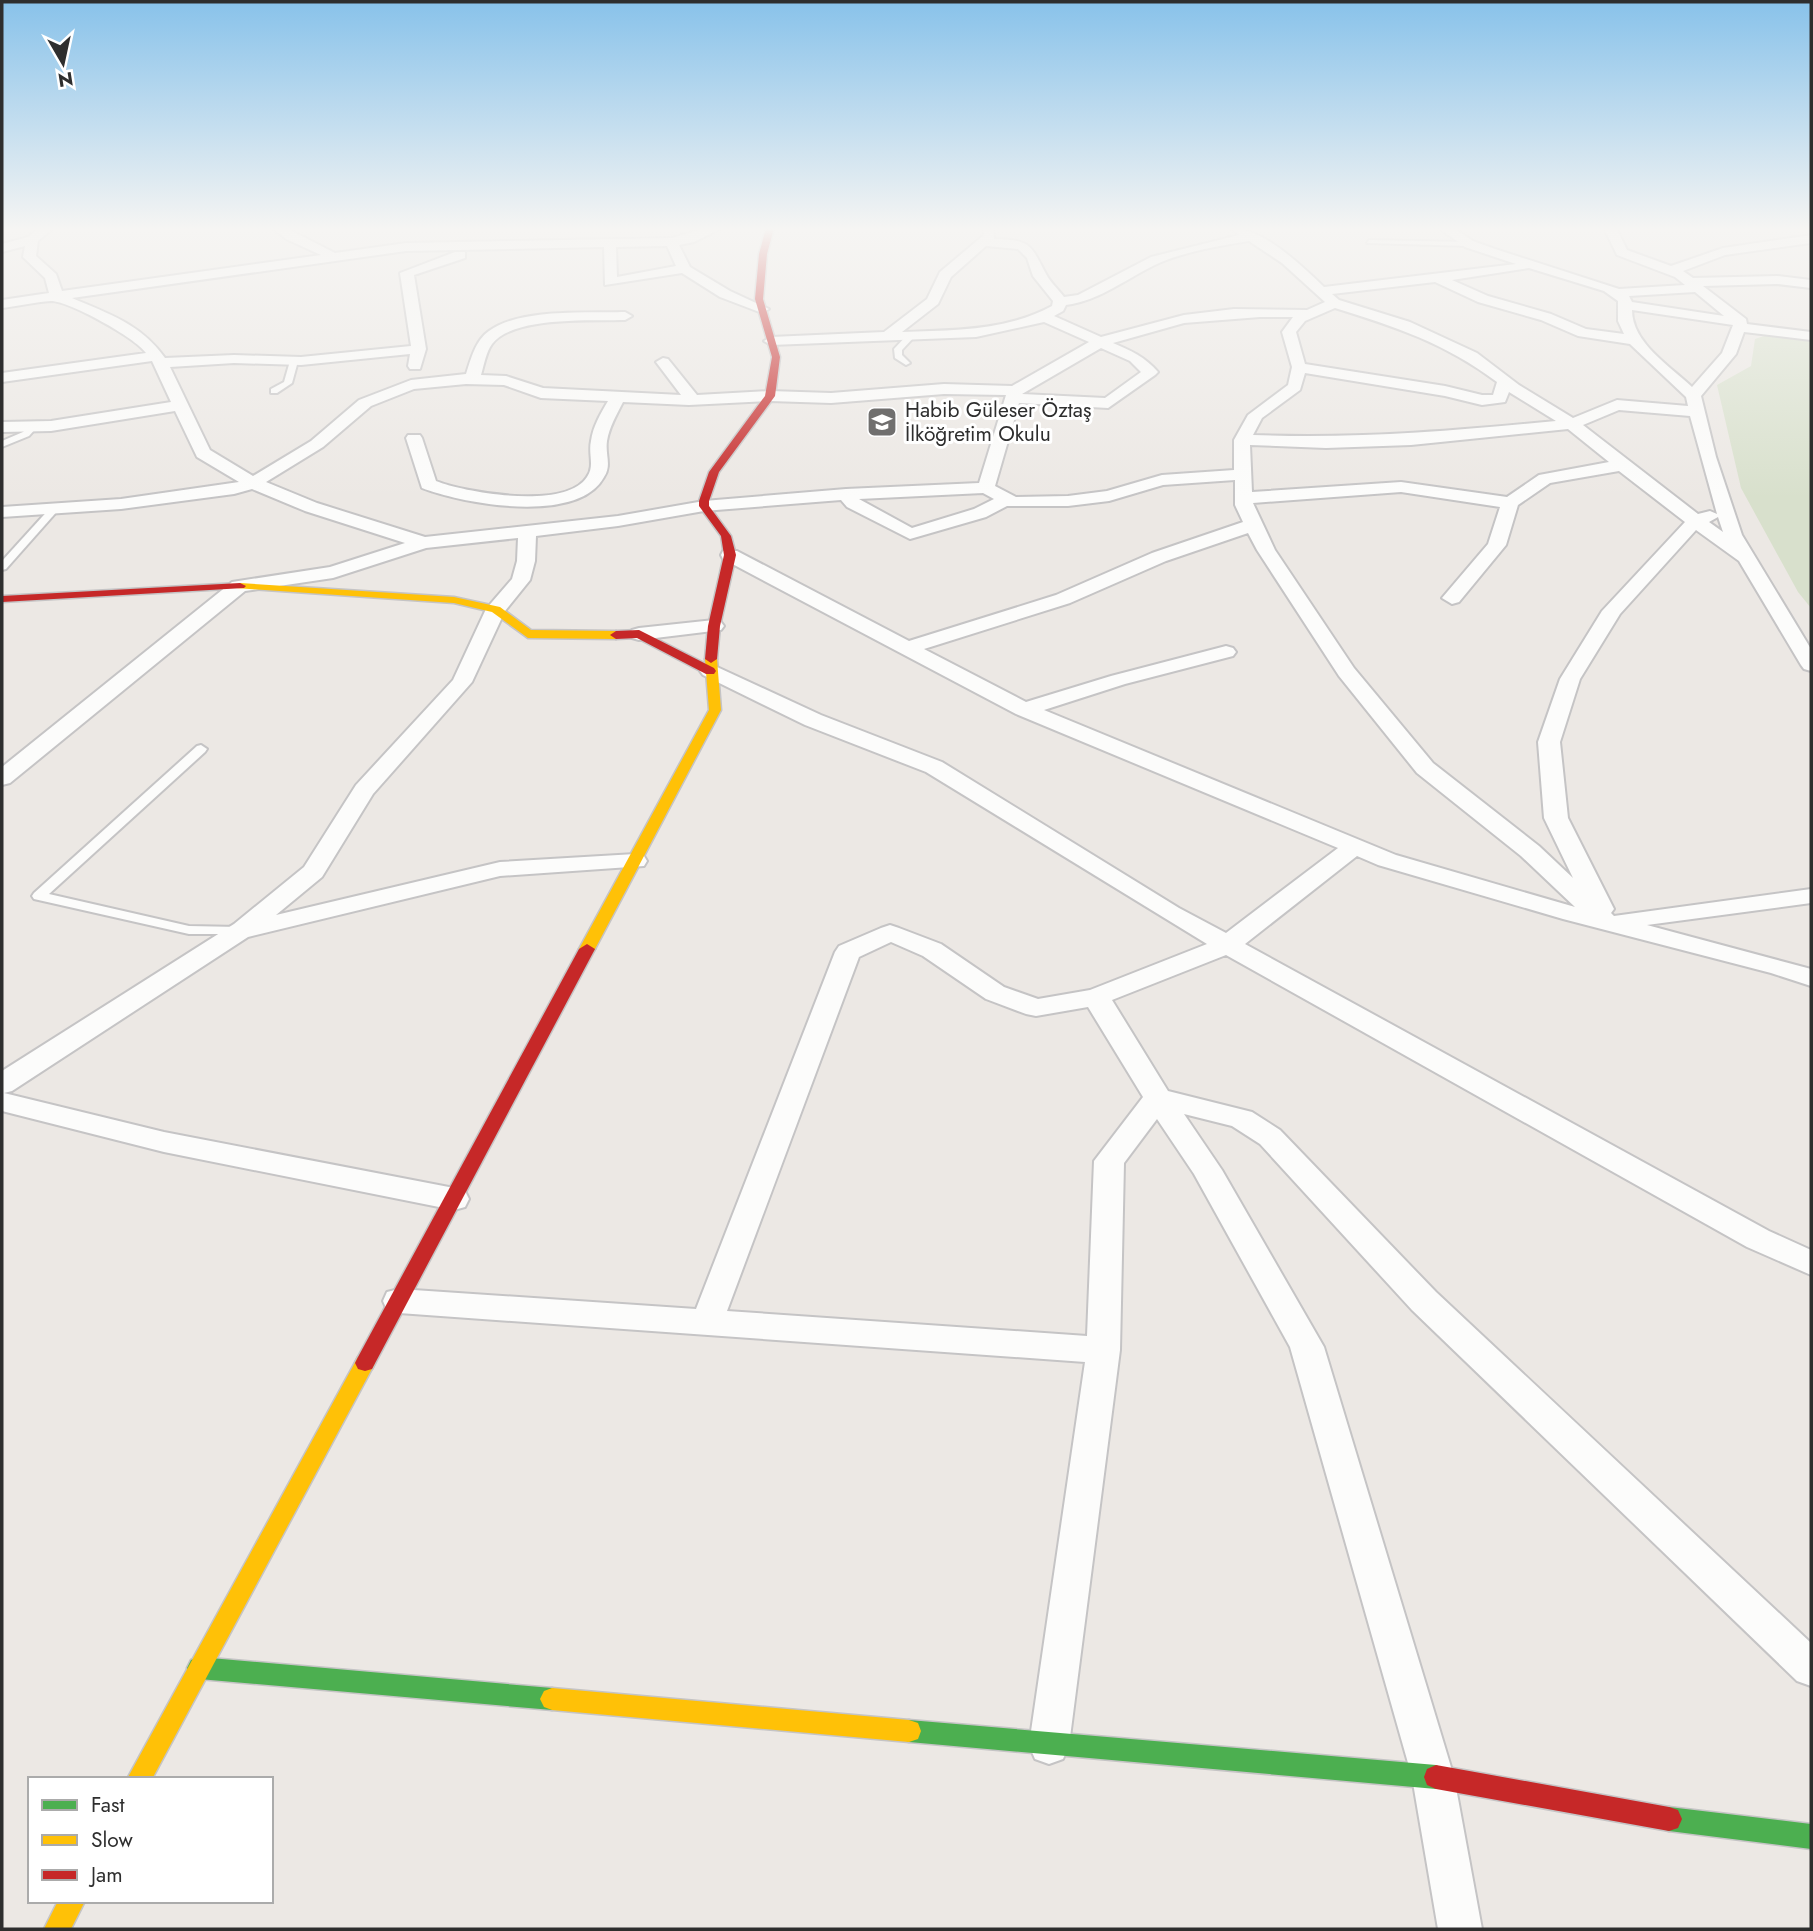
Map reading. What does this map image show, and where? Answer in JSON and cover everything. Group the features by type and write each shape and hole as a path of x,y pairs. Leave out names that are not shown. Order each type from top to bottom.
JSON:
{"street":[{"path":"107,318 146,342 158,360 204,453 253,482 311,508 424,543"},
{"path":"411,385 419,349 414,318"},
{"path":"472,379 485,342 494,334 507,327 542,320 581,318"},
{"path":"704,506 714,472 771,396 776,357 765,318"},
{"path":"889,335 911,318"},
{"path":"771,341 976,333 1021,325 1038,318"},
{"path":"2,512 121,504 222,491 253,482 317,444 365,403 411,385 472,379 506,381 541,393 617,399 692,400 771,396 831,398 944,389 1108,404 1150,372 1135,358 1048,318"},
{"path":"986,488 1014,394 1102,343 1195,318"},
{"path":"1300,318 1289,332 1299,368 1296,387 1256,415 1242,440 1244,505 1266,550 1346,672 1425,768 1530,851 1607,923"},
{"path":"1386,318 1472,356 1505,382 1572,424 1695,521 1747,558"},
{"path":"1549,318 1583,333 1634,340"},
{"path":"1624,318 1634,340 1695,404 1733,536 1811,665"},
{"path":"1708,318 1811,336"},
{"path":"1732,318 1740,325"},
{"path":"1695,404 1730,354 1740,325"},
{"path":"2,378 158,360 294,361 337,359 419,349"},
{"path":"663,362 692,400"},
{"path":"1299,368 1445,391 1487,401 1499,399 1505,382"},
{"path":"414,438 428,484 445,492 488,501 560,497 579,492 594,482 601,467 597,456 601,429 617,399"},
{"path":"1242,440 1326,443 1411,440 1572,424 1617,405 1695,404"},
{"path":"2,427 34,426 181,405"},
{"path":"1452,598 1497,545 1510,503 1545,479 1622,465"},
{"path":"846,494 853,503 910,534 980,513 1004,500 1069,501 1109,496 1162,480 1243,474"},
{"path":"1244,498 1401,487 1510,503"},
{"path":"2,600 239,586 333,572 424,543 618,521 704,506 846,494 986,488 1004,500"},
{"path":"140,1777 454,1199 715,710 709,671 714,626 730,555 726,536 704,506"},
{"path":"1607,923 1556,818 1549,742 1570,679 1612,611 1695,521 1725,510"},
{"path":"909,648 1063,599 1159,557 1253,524"},
{"path":"2,1084 239,931 313,872 364,790 462,682 496,609 521,580 526,561 527,532"},
{"path":"730,555 1024,709 1387,860 1607,923 1780,967 1811,978"},
{"path":"2,778 239,586 454,600 496,609 528,634 639,634 714,626"},
{"path":"639,634 709,671 813,720 934,767 1170,913 1758,1239 1811,1263"},
{"path":"1024,709 1118,680 1226,652"},
{"path":"706,1322 848,952 890,933 932,950 995,993 1036,1008 1096,997 1227,945 1354,846"},
{"path":"239,931 500,869 635,861"},
{"path":"1607,923 1811,896"},
{"path":"1096,997 1158,1098 1208,1170 1307,1347 1433,1777 1460,1929"},
{"path":"1049,1745 1103,1350 1109,1161 1158,1098"},
{"path":"1158,1098 1242,1119 1270,1137 1424,1301 1811,1668"},
{"path":"2,1102 164,1142 454,1199"},
{"path":"399,1301 1103,1350"},
{"path":"199,1668 1433,1777 1704,1825 1811,1837"},
{"path":"57,1929 71,1903"}],"lane":[{"path":"906,363 898,356 898,349 911,336"},
{"path":"274,391 288,383 294,361"},
{"path":"2,444 26,434 34,426"},
{"path":"2,567 55,508"},
{"path":"201,749 39,896 189,930 239,931"}],"green space":[{"path":"1770,334 1811,341 1811,608 1798,592 1741,488 1717,385 1751,366 1755,339"}],"traffic: fast":[{"path":"199,1668 552,1699"},
{"path":"909,1731 1436,1777"},
{"path":"1669,1819 1811,1837"}],"traffic: slow":[{"path":"240,586 454,600 496,609 528,634 616,635"},
{"path":"587,949 715,710 711,659"},
{"path":"140,1777 365,1363"},
{"path":"552,1699 909,1731"},
{"path":"57,1929 71,1903"}],"traffic: jam":[{"path":"711,659 714,626 730,555 726,536 704,506 704,501 714,472 770,396 776,357 765,318"},
{"path":"2,599 240,586"},
{"path":"616,635 639,634 710,671"},
{"path":"365,1363 587,949"},
{"path":"1436,1777 1669,1819"}],"place":[{"name":"Habib Güleser Öztaş İlköğretim Okulu","path":"882,422"}]}
